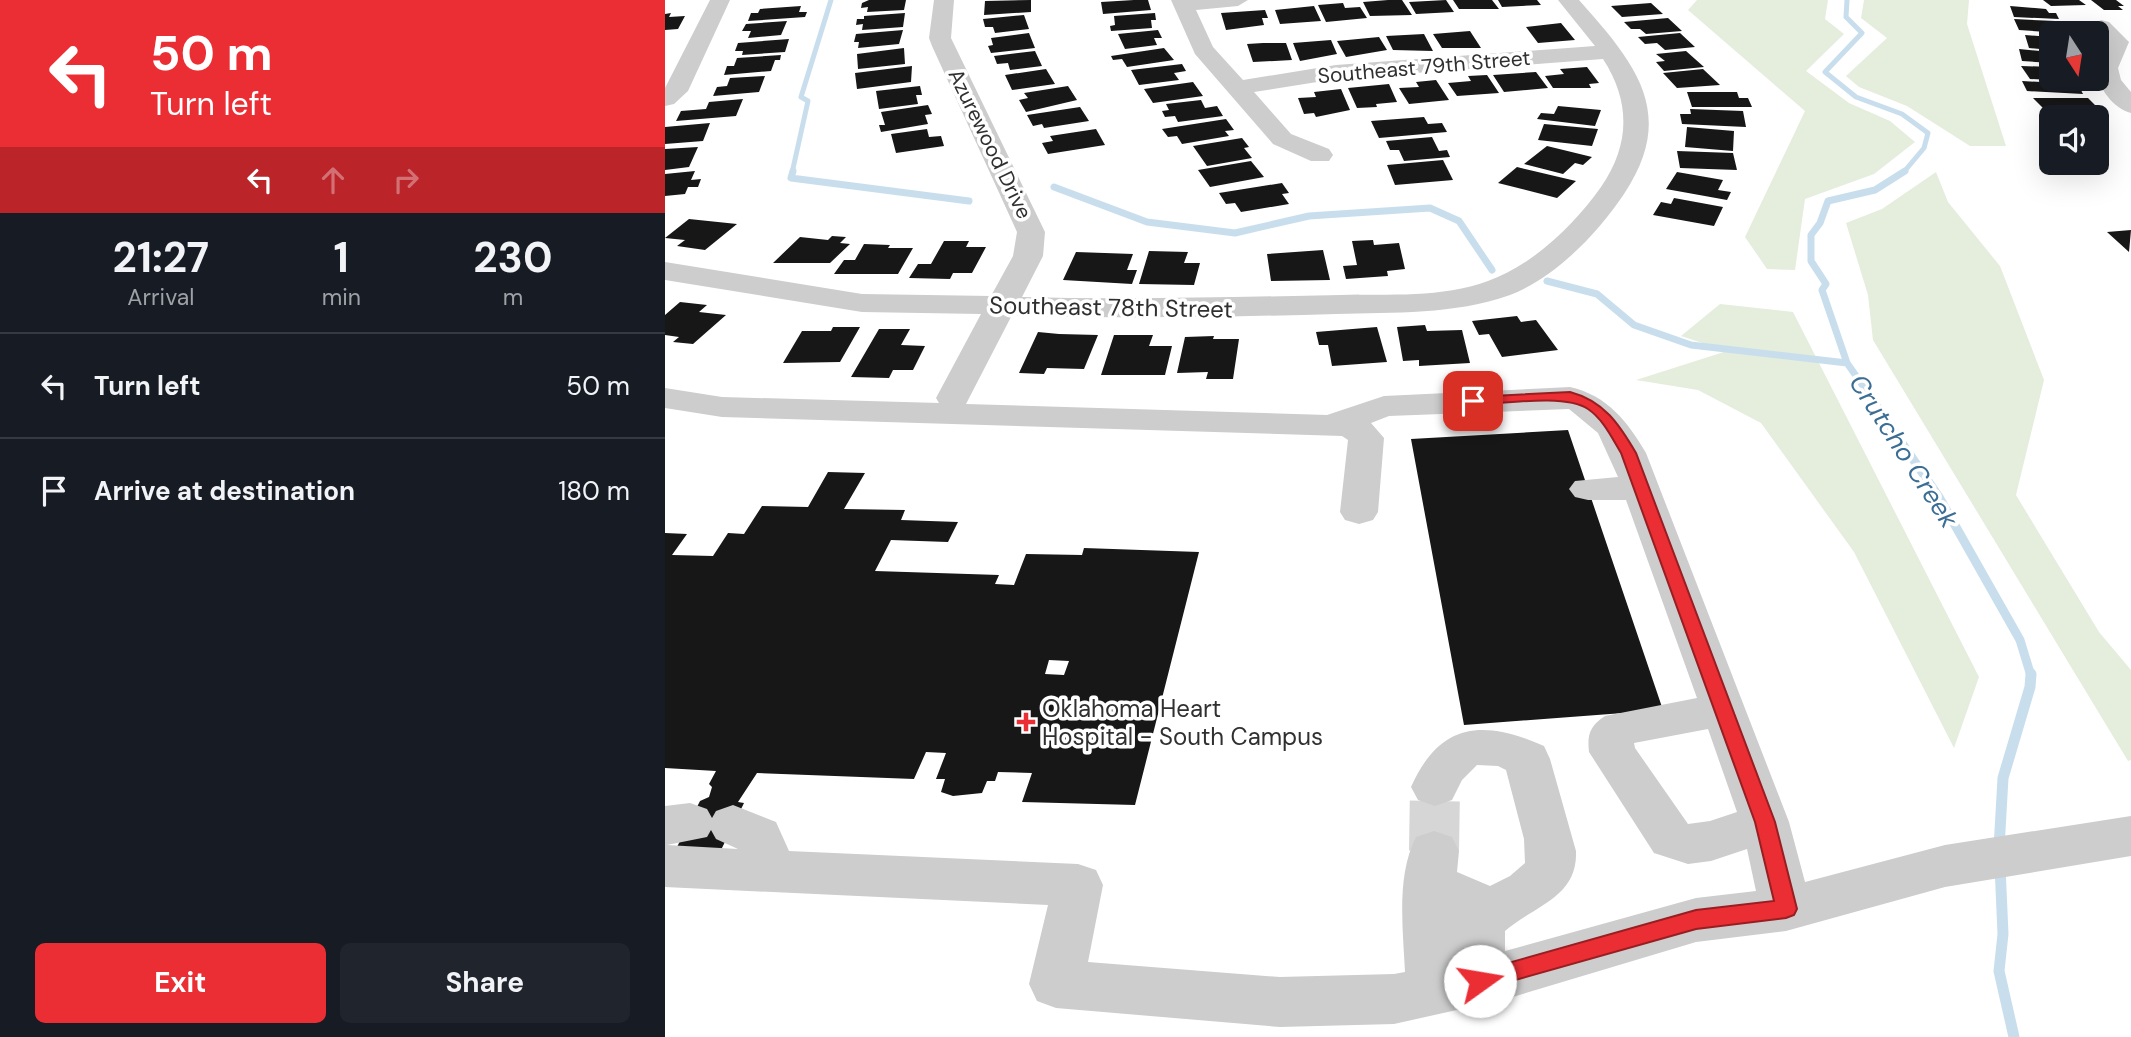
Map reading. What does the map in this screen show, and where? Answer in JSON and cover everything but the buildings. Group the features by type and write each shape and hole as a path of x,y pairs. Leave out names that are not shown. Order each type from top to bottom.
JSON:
{"street":[{"path":"665,99 676,91 720,0"},
{"name":"Azurewood Drive","path":"944,0 940,38 1031,232 1028,256 953,398"},
{"path":"1238,0 1181,2 1196,38 1282,139 1320,155"},
{"name":"Southeast 78th Street","path":"665,271 846,302 1001,306 1230,310 1435,299 1498,288 1533,270 1596,212 1627,171 1639,140 1635,98 1611,52 1568,0"},
{"path":"2131,26 2101,27 2118,42 2117,50 2108,60 2108,73 2116,90 2131,106"},
{"path":"677,41 701,40"},
{"name":"Southeast 79th Street","path":"1238,88 1336,72 1611,52"},
{"path":"1335,424 1384,406 1570,397 1593,405 1613,427 1638,480 1765,822 1786,909"},
{"path":"665,398 722,407 1335,424 1358,429 1366,438 1359,512"},
{"path":"1585,482 1638,480"},
{"path":"1723,709 1621,728 1610,736 1612,752 1671,839 1688,844 1711,841 1765,822"},
{"path":"1435,787 1441,768 1457,753 1478,747 1511,751 1527,760 1552,856 1545,878 1532,890 1493,910 1481,926 1456,986"},
{"path":"688,835 776,870 1078,885 1056,984 1280,1002 1394,999 1456,986 1696,920 1786,909 1945,866 2117,838"},
{"path":"688,835 759,836 767,860 776,870"},
{"path":"1456,986 1428,912 1432,868 1493,910"}],"green space":[{"path":"1697,0 1828,0 1825,19 1844,34 1806,71 1849,103 1890,121 1915,142 1874,174 1805,199 1795,270 1767,269 1745,237 1805,111 1688,10"},
{"path":"1864,0 1969,0 1967,24 2006,146 1970,146 1907,106 1859,87 1846,76 1887,38 1861,18"},
{"path":"1936,172 1948,202 2000,266 2044,380 2016,495 2099,632 2131,670 2131,760 2128,761 1873,340 1868,295 1846,223 1882,209"},
{"path":"1720,304 1793,312 1979,677 1954,748 1854,552 1761,423 1698,390 1636,380 1727,351 1681,336"}],"waterway":[{"path":"792,173 808,101 801,97 831,0"},
{"name":"Crutcho Creek","path":"1847,0 1846,17 1862,33 1825,72 1856,97 1902,114 1928,133 1924,148 1904,171"},
{"path":"793,171 791,178 969,201"},
{"name":"Crutcho Creek","path":"1847,363 1822,290 1826,284 1811,261 1811,235 1820,223 1828,201 1875,190 1904,171"},
{"path":"1054,187 1147,222 1235,233 1309,216 1430,208 1459,221 1492,270"},
{"path":"1547,281 1597,294 1634,325 1691,345 1847,363"},
{"name":"Crutcho Creek","path":"1847,363 1868,393"},
{"name":"Crutcho Creek","path":"1867,392 1939,497 2020,640 2031,676"},
{"name":"Crutcho Creek","path":"1999,848 2003,778 2030,687 2031,676"},
{"name":"Crutcho Creek","path":"2000,866 2003,934 1999,971 2014,1037"}],"tunnel":[{"path":"1434,851 1435,787"}],"place":[{"name":"Oklahoma Heart Hospital - South Campus","path":"1026,722"}],"route":[{"path":"1473,401 1570,397 1593,405 1613,427 1628,453 1765,822 1786,909 1696,920 1480,981"}]}
